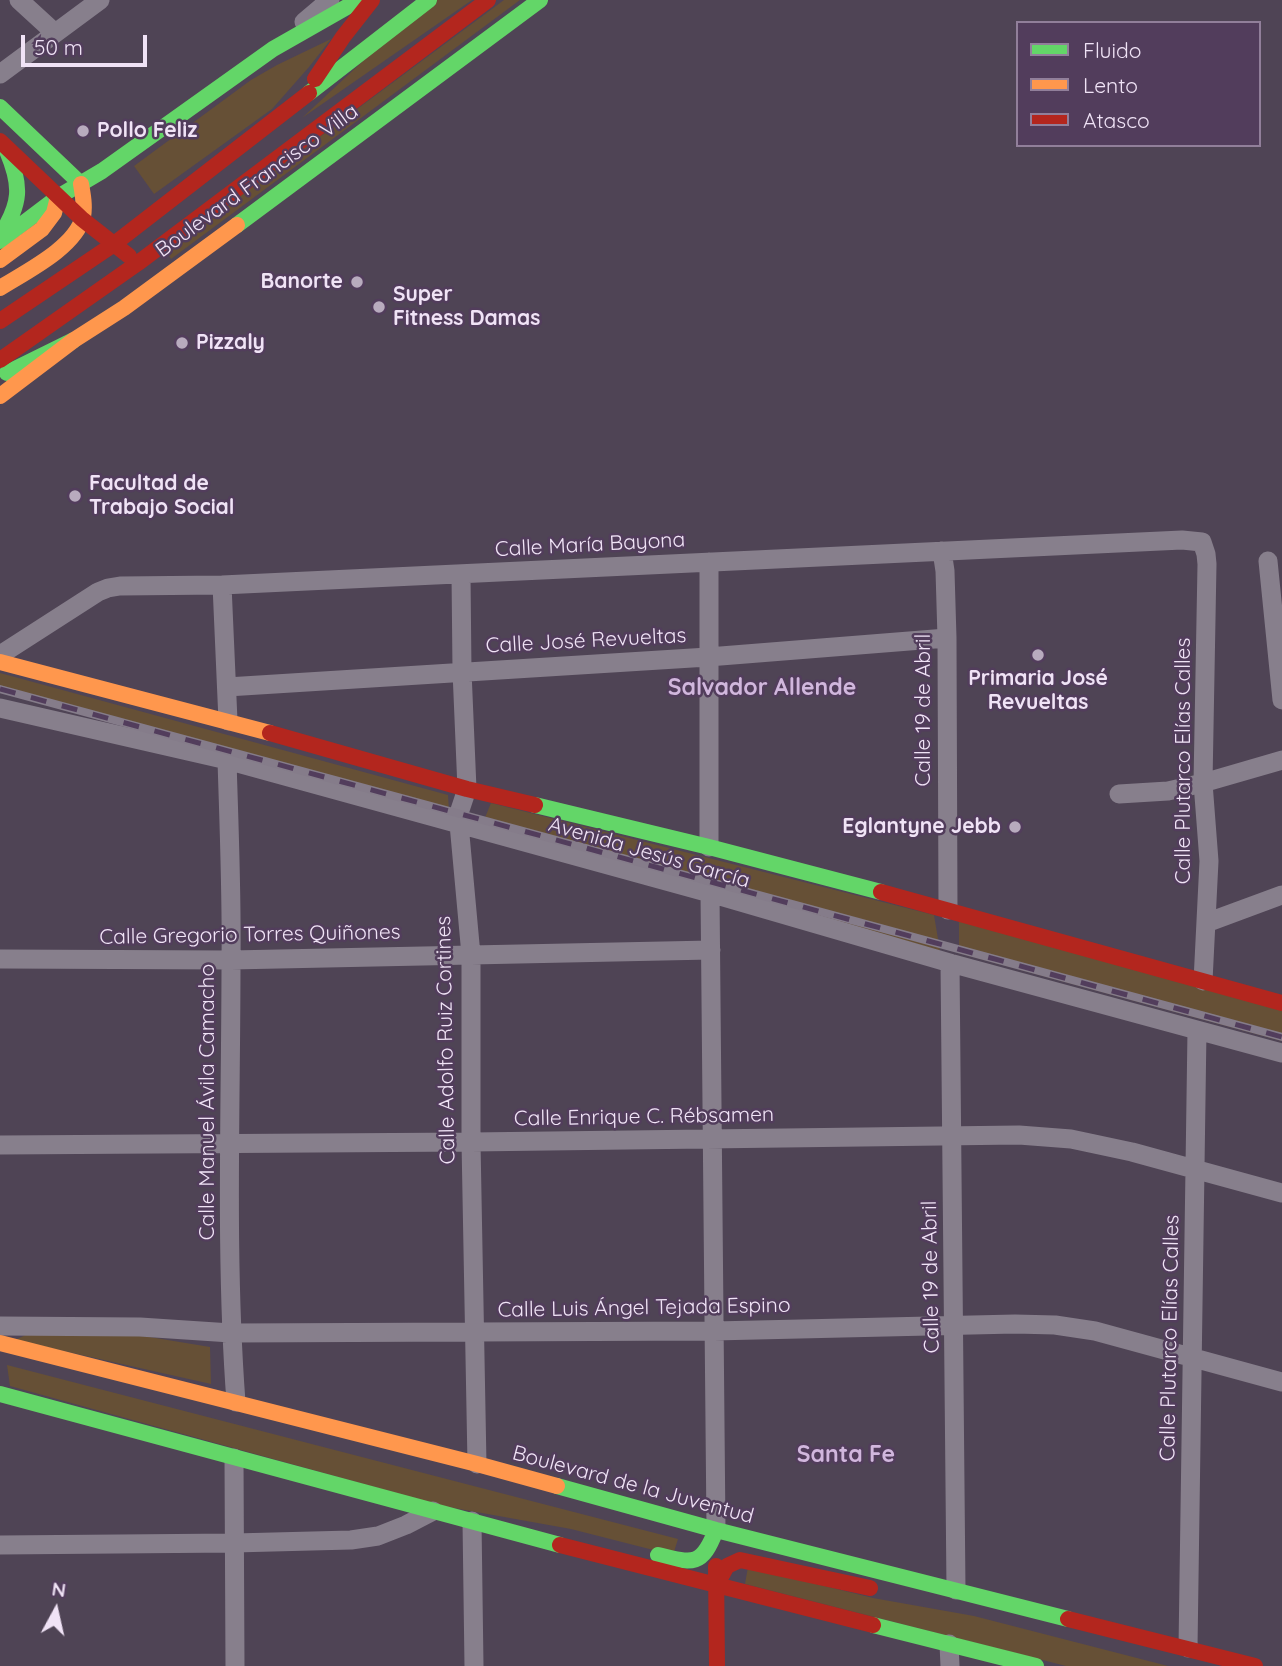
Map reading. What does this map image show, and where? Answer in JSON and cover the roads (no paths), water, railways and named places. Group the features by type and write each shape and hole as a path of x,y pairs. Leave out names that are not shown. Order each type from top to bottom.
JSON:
{"main road":[{"path":"0,238 273,49 359,0"},
{"path":"306,96 322,66 372,0"},
{"name":"Boulevard Francisco Villa","path":"0,321 114,244 429,0"},
{"name":"Boulevard Francisco Villa","path":"0,360 138,263 488,0"},
{"name":"Boulevard Francisco Villa","path":"0,396 74,340 124,308 540,0"},
{"path":"0,107 81,184 83,195 82,219 71,238 0,288"},
{"path":"2,144 82,219 162,280"},
{"path":"0,238 19,199 15,171 2,144"},
{"path":"0,260 42,229 54,213 58,197"},
{"path":"0,376 74,340"},
{"name":"Avenida Jesús García","path":"0,662 467,789 709,847 948,910 1282,1003"},
{"name":"Boulevard de la Juventud","path":"0,1343 477,1464 716,1530 1255,1666"},
{"path":"0,1394 716,1586 1036,1666"},
{"path":"531,1536 561,1533 682,1560 697,1560 706,1553 716,1530"},
{"path":"716,1530 717,1666"},
{"path":"716,1586 724,1569 730,1563 740,1560 865,1587 919,1595 949,1588"}],"street":[{"path":"19,0 55,33"},
{"path":"0,74 100,0"},
{"path":"273,49 330,0"},
{"name":"Calle María Bayona","path":"0,655 80,603 108,588 128,586 222,585 1182,540 1202,542"},
{"name":"Calle Plutarco Elías Calles","path":"1202,542 1207,564 1203,783 1209,861 1203,981"},
{"name":"Calle 19 de Abril","path":"942,551 947,638 948,910"},
{"path":"1268,561 1282,700"},
{"path":"709,562 709,847"},
{"name":"Calle Adolfo Ruiz Cortines","path":"461,574 467,789 459,813 459,824 471,955 471,1143 477,1464"},
{"path":"222,585 228,722"},
{"name":"Calle José Revueltas","path":"227,687 708,657 947,638"},
{"name":"Avenida Jesús García","path":"0,708 227,760 710,893 950,963 1282,1053"},
{"name":"Calle Manuel Ávila Camacho","path":"227,760 231,960 231,1333 236,1402"},
{"path":"1119,794 1168,791 1282,760"},
{"path":"710,893 716,1530"},
{"path":"1206,923 1282,895"},
{"name":"Calle Gregorio Torres Quiñones","path":"0,959 231,960 711,950"},
{"name":"Calle 19 de Abril","path":"949,1588 954,1326 950,963"},
{"name":"Calle Plutarco Elías Calles","path":"1188,1648 1197,1030"},
{"name":"Calle Enrique C. Rébsamen","path":"0,1145 471,1143 1019,1135 1071,1139 1132,1152 1282,1193"},
{"name":"Calle Luis Ángel Tejada Espino","path":"0,1326 140,1327 231,1333 714,1331 1055,1325 1095,1331 1282,1382"},
{"path":"234,1458 235,1666"},
{"path":"0,1545 351,1540 378,1536 433,1511"},
{"path":"472,1521 474,1666"},
{"path":"949,1644 950,1666"}],"railway":[{"path":"0,689 1282,1037"}],"place":[{"name":"Pollo Feliz","path":"83,131"},
{"name":"Banorte","path":"357,282"},
{"name":"Super Fitness Damas","path":"379,307"},
{"name":"Pizzaly","path":"182,343"},
{"name":"Facultad de Trabajo Social","path":"75,496"},
{"name":"Primaria José Revueltas","path":"1038,655"},
{"name":"Eglantyne Jebb","path":"1015,827"}],"district":[{"name":"Salvador Allende","path":"762,688"},
{"name":"Santa Fe","path":"846,1455"}]}
